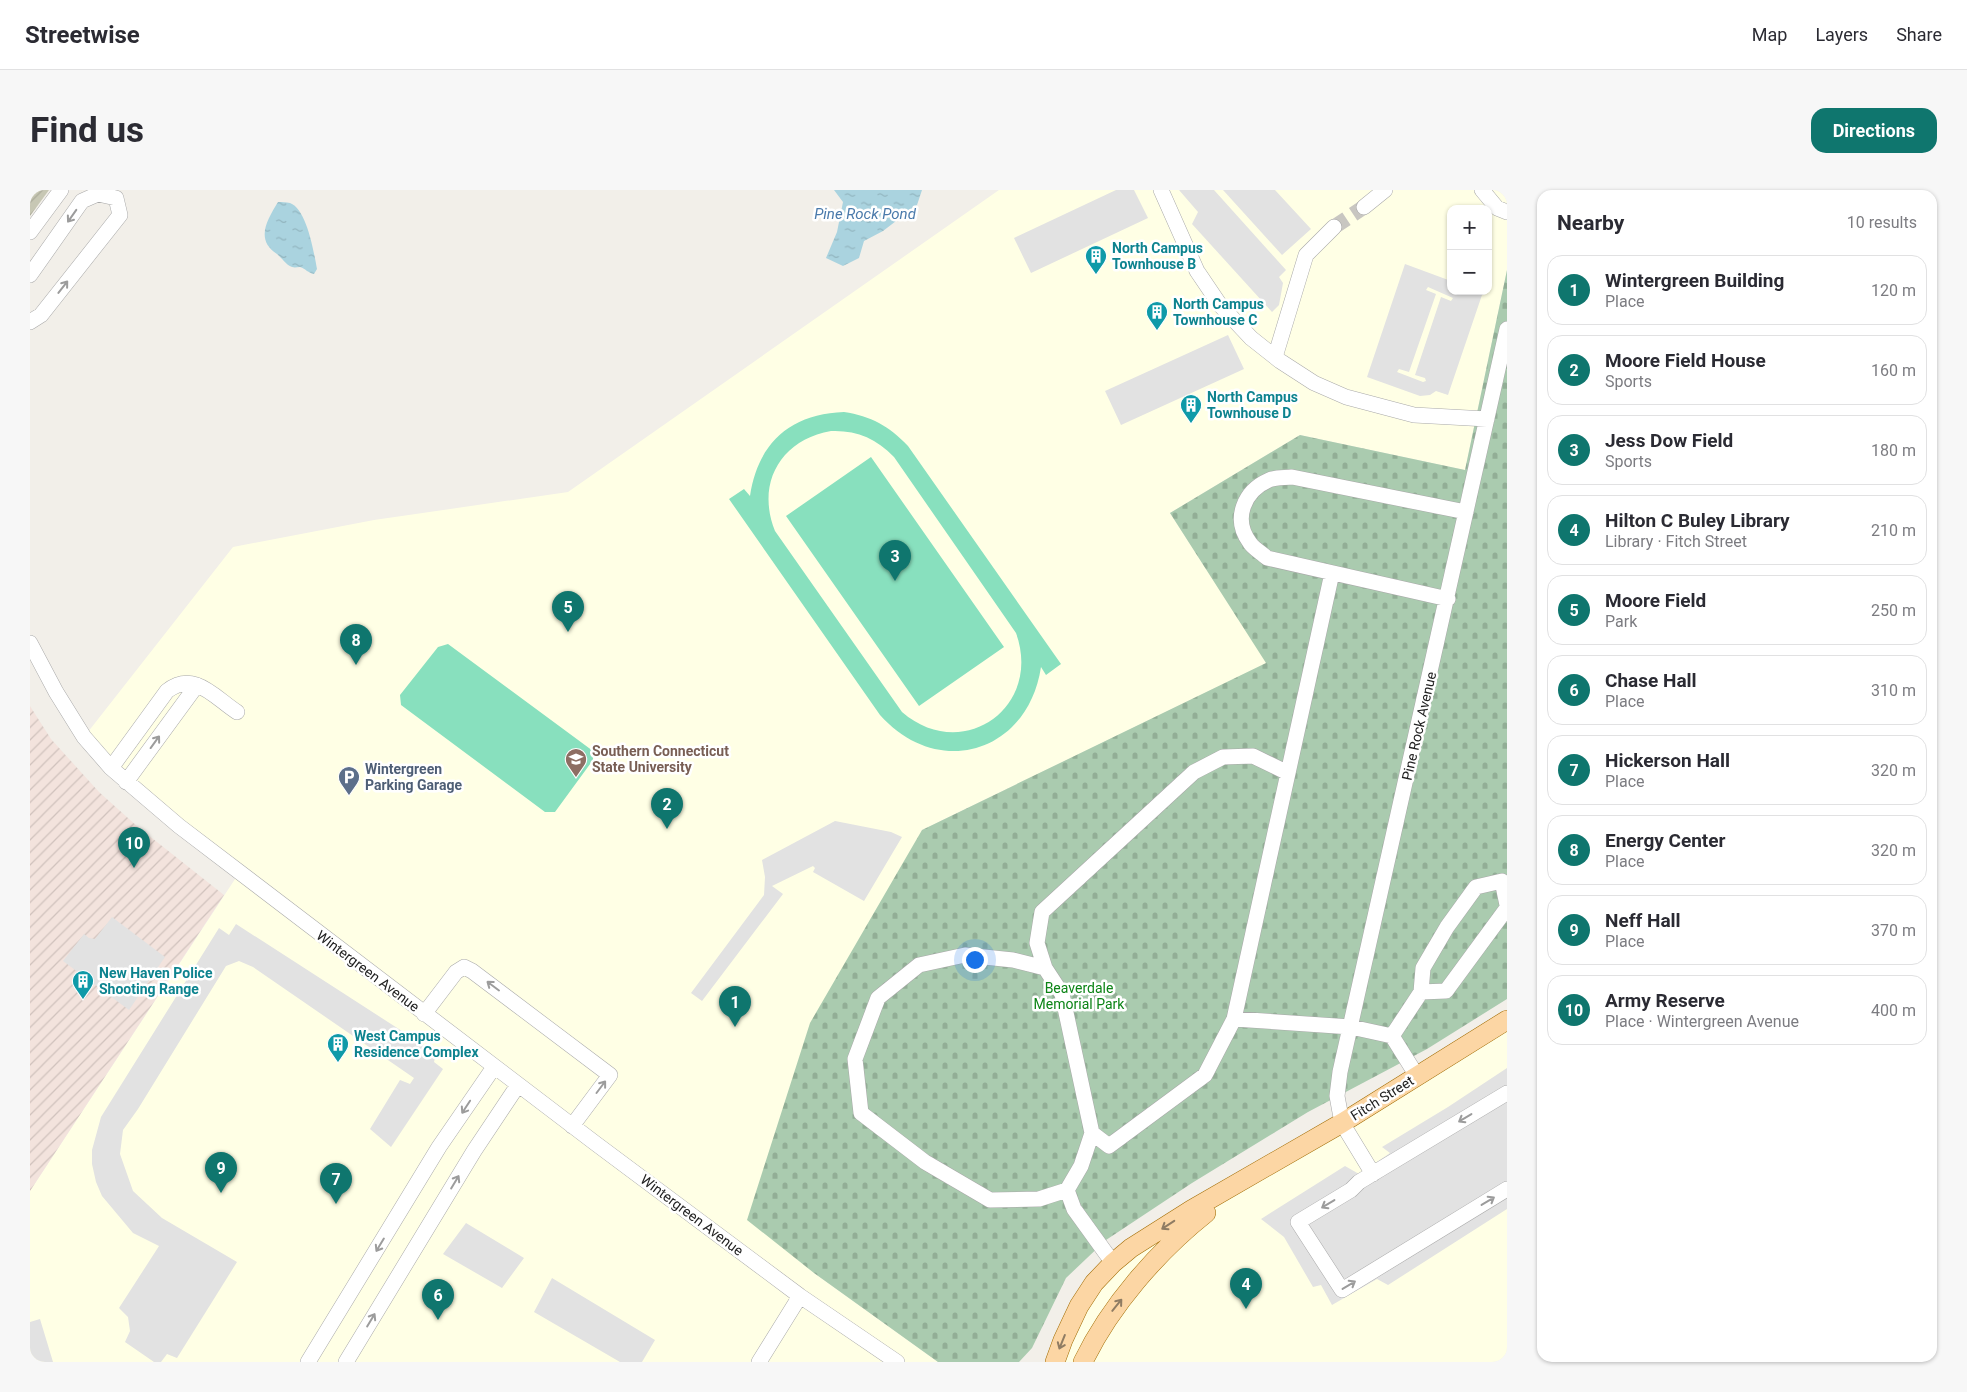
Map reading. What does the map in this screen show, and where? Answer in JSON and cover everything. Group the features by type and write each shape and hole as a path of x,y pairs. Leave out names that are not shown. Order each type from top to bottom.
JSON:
{"main road":[{"name":"Fitch Street","path":"1055,1362 1079,1306 1094,1283 1113,1263 1132,1248 1191,1210 1342,1123 1507,1020"},
{"name":"Fitch Street","path":"1083,1362 1112,1311 1140,1278 1188,1228 1255,1173"}],"street":[{"path":"30,232 61,190"},
{"path":"1161,190 1202,278 1220,304 1251,338 1275,358 1314,383 1346,397 1414,415 1487,419"},
{"path":"1364,207 1385,190"},
{"path":"1482,190 1497,208 1507,212"},
{"path":"30,275 82,202 98,194 117,194 120,215 41,315 30,322"},
{"path":"1275,358 1306,255 1334,228"},
{"name":"Pine Rock Avenue","path":"1342,1123 1337,1096 1340,1072 1448,599 1507,329"},
{"path":"1448,599 1267,558 1250,543 1243,528 1241,509 1254,488 1272,479 1292,477 1466,512"},
{"path":"1081,1166 1205,1075 1234,1019 1332,573"},
{"name":"Wintergreen Avenue","path":"30,643 84,737 126,782 234,869 572,1126 800,1296 897,1362"},
{"path":"126,782 192,683"},
{"path":"111,768 167,691 176,684 192,683 237,712"},
{"path":"1045,968 1013,960 965,955 919,965 878,998 855,1059 860,1113 925,1162 990,1200 1039,1199 1067,1190 1081,1166 1092,1133 1062,994 1045,968 1037,943 1042,912 1194,772 1223,757 1253,756 1288,773"},
{"path":"1392,1036 1421,992 1423,968 1447,927 1476,887 1504,878 1507,907 1446,991 1421,992"},
{"path":"1013,960 1037,943"},
{"path":"424,1014 456,972 464,967 472,971 610,1075 572,1126"},
{"path":"1234,1019 1351,1027 1392,1036 1417,1076"},
{"path":"308,1362 439,1147 494,1067"},
{"path":"346,1362 474,1151 518,1085"},
{"path":"1507,1093 1298,1222 1342,1290 1507,1189"},
{"path":"1342,1123 1373,1174"},
{"path":"1092,1133 1109,1146"},
{"path":"1067,1190 1074,1209 1113,1263"},
{"path":"758,1362 800,1296"}],"shaded area":[{"path":"30,190 49,190 30,216"},
{"name":"Southern Connecticut State University","path":"999,190 1507,190 1507,270 1465,470 1300,435 1170,513 1267,663 922,830 814,1273 938,1362 30,1362 30,1191 239,873 84,737 233,547 374,520 568,492"},
{"path":"1116,190 1134,190 1148,218 1031,273 1014,238"},
{"path":"1179,190 1214,190 1286,270 1279,277 1283,283 1279,305 1272,312 1192,224 1198,212"},
{"path":"1223,190 1275,190 1311,229 1282,255"},
{"path":"1405,264 1447,280 1447,295 1482,295 1448,395 1436,391 1430,395 1420,396 1367,377","holes":["1428,287 1453,298 1451,301 1441,297 1415,375 1425,378 1426,381 1423,382 1397,372 1399,369 1409,372 1436,294 1426,290"]},
{"path":"1228,335 1244,369 1121,425 1105,391"},
{"path":"30,706 51,739 99,792 138,827 224,895 30,1191"},
{"path":"835,821 891,832 902,837 864,901 813,872 815,868 813,866 772,886 783,894 702,1001 691,993 764,895 765,877 762,860"},
{"path":"112,917 165,957 129,1010 63,961 84,934 89,938 95,939"},
{"path":"236,924 436,1053 434,1062 443,1069 391,1147 370,1129 400,1080 410,1084 414,1078 253,967 239,961 226,966 138,1109 123,1130 120,1154 133,1191 162,1218 237,1262 177,1358 167,1354 161,1362 154,1362 125,1342 130,1331 128,1317 119,1308 159,1246 133,1233 102,1196 96,1182 92,1164 92,1150 101,1117 219,928 229,935"},
{"path":"1507,1021 1507,1362 1047,1362 1113,1263"},
{"path":"1507,1068 1507,1209 1388,1285 1377,1279 1332,1305 1321,1285 1313,1287 1284,1237 1261,1219 1345,1166 1359,1174 1390,1153 1382,1147"},
{"path":"466,1223 524,1258 502,1288 443,1254"},
{"path":"552,1278 655,1340 642,1362 620,1362 534,1312"},
{"path":"40,1319 53,1362 30,1362 30,1322"}],"green space":[{"name":"Beaverdale Memorial Park","path":"1507,270 1507,999 1427,1049 1308,1112 1192,1183 1106,1240 1066,1278 1032,1348 1019,1362 938,1362 814,1273 747,1220 810,1023 922,830 1266,663 1170,513 1300,435 1465,470"},
{"path":"844,412 871,419 894,433 908,446 1061,664 1046,675 1041,667 1033,696 1019,720 1000,737 977,748 953,751 928,747 903,735 880,715 729,499 744,489 750,496 760,461 780,435 793,425 825,414","holes":["831,431 865,436 887,450 894,457 1016,633 1021,660 1018,684 1008,705 992,720 972,730 949,732 925,727 902,712 775,531 770,514 769,497 771,481 777,467 786,454 798,444 813,436"]},
{"path":"871,457 1004,647 919,706 786,516"},
{"path":"448,644 593,751 593,760 555,812 545,812 401,705 400,695 438,647"}],"water":[{"name":"Pine Rock Pond","path":"834,190 922,190 917,205 883,231 864,241 859,258 843,266 826,258 837,232 843,202"},
{"path":"278,202 290,203 296,207 305,222 317,269 314,274 300,267 290,266 266,242 265,230 267,223"}],"tunnel":[{"path":"1334,227 1364,207"}],"place":[{"name":"North Campus Townhouse B","path":"1096,275"},
{"name":"North Campus Townhouse C","path":"1157,331"},
{"name":"North Campus Townhouse D","path":"1191,424"},
{"name":"Jess Dow Field","path":"895,581"},
{"name":"Moore Field","path":"568,632"},
{"name":"Energy Center","path":"356,665"},
{"name":"Southern Connecticut State University","path":"576,778"},
{"name":"Wintergreen Parking Garage","path":"349,796"},
{"name":"Moore Field House","path":"667,829"},
{"name":"Army Reserve","path":"134,868"},
{"name":"New Haven Police Shooting Range","path":"83,1000"},
{"name":"Wintergreen Building","path":"735,1027"},
{"name":"West Campus Residence Complex","path":"338,1063"},
{"name":"Neff Hall","path":"221,1193"},
{"name":"Hickerson Hall","path":"336,1204"},
{"name":"Hilton C Buley Library","path":"1246,1309"},
{"name":"Chase Hall","path":"438,1320"}]}
